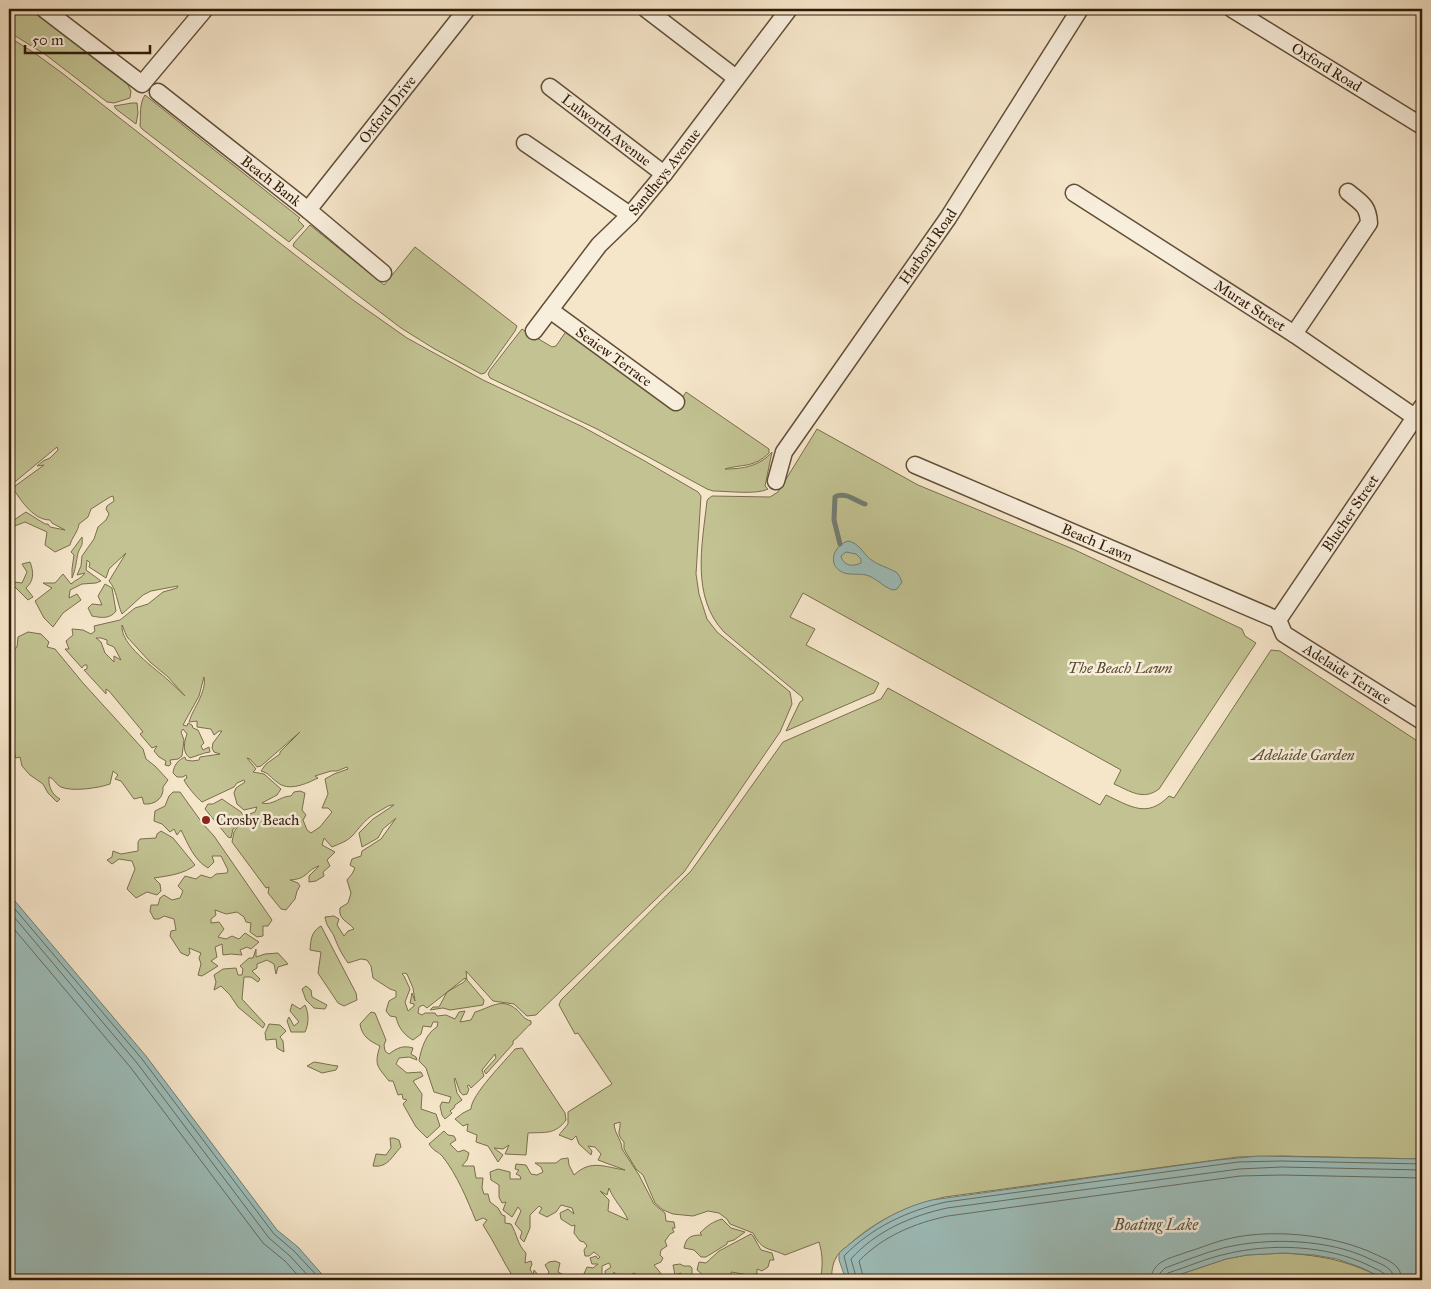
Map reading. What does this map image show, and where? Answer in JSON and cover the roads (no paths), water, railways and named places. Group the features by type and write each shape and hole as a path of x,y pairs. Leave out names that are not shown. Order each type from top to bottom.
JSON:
{"street":[{"path":"44,9 142,84 205,9"},
{"name":"Oxford Drive","path":"308,210 467,9"},
{"path":"646,9 736,78"},
{"name":"Sandheys Avenue","path":"534,331 599,245 630,215 664,174 789,9"},
{"name":"Harbord Road","path":"776,481 784,452 948,218 1080,9"},
{"name":"Oxford Road","path":"1232,9 1422,126"},
{"name":"Lulworth Avenue","path":"550,87 664,174"},
{"name":"Beach Bank","path":"158,92 308,210 383,273"},
{"path":"525,144 630,215"},
{"path":"1294,334 1328,269 1369,223 1366,206 1348,192"},
{"name":"Murat Street","path":"1074,193 1420,416"},
{"name":"Seaiew Terrace","path":"550,310 676,402"},
{"name":"Blucher Street","path":"1278,620 1420,416"},
{"name":"Beach Lawn","path":"915,465 1278,620"},
{"name":"Adelaide Terrace","path":"1278,620 1284,634 1422,721"}],"water":[{"path":"848,541 855,544 873,561 897,573 902,582 897,589 889,589 866,575 840,571 833,559 836,550","holes":["846,552 856,554 861,559 861,563 855,565 846,564 841,556"]},
{"path":"9,894 146,1056 277,1230 298,1247 327,1280 9,1280"},
{"name":"Boating Lake","path":"1258,1156 1422,1159 1422,1280 1387,1280 1360,1267 1337,1259 1284,1253 1247,1255 1226,1259 1163,1280 846,1280 839,1260 839,1253 871,1228 894,1214 932,1200"}],"waterway":[{"path":"840,544 834,520 835,497 842,495 865,504"}],"place":[{"name":"Crosby Beach","path":"206,820"}],"park label":[{"name":"The Beach Lawn","path":"1120,668"},
{"name":"Adelaide Garden","path":"1303,755"}]}
